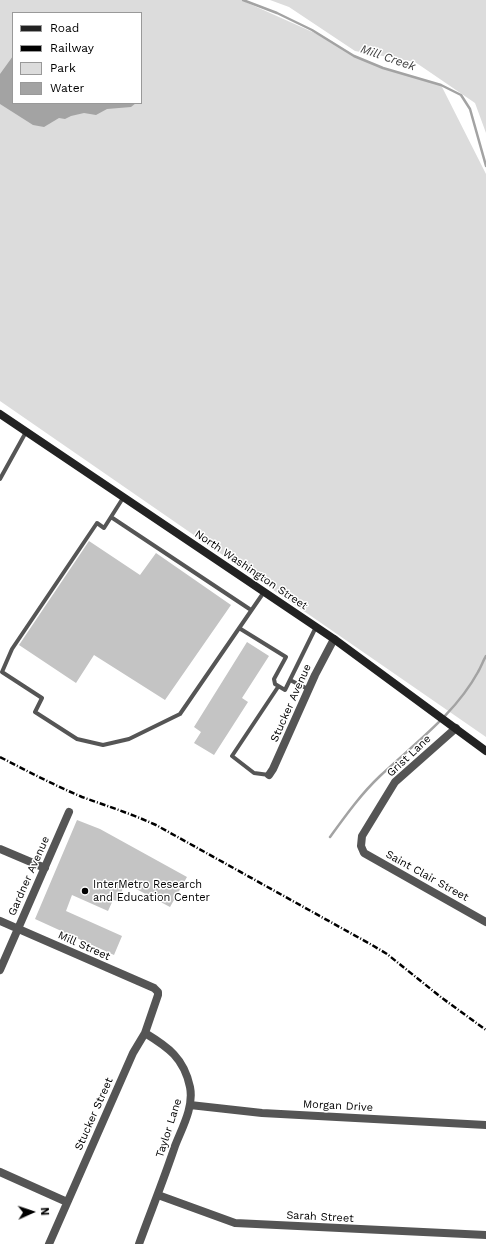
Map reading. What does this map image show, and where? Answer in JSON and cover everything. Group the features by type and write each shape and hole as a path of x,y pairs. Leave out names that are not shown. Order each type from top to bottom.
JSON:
{"street":[{"name":"North Washington Street","path":"0,414 316,627 486,751"},
{"name":"Stucker Avenue","path":"269,775 334,640"},
{"name":"Grist Lane","path":"361,846 362,836 395,782 456,728"},
{"name":"Gardner Avenue","path":"0,970 69,812"},
{"name":"Saint Clair Street","path":"361,846 364,853 486,922"},
{"path":"0,848 45,868"},
{"name":"Mill Street","path":"0,920 154,988 158,992"},
{"name":"Stucker Street","path":"49,1244 130,1059 144,1033 158,992"},
{"name":"Taylor Lane","path":"139,1244 190,1105 190,1088 181,1065 166,1046 144,1033"},
{"name":"Morgan Drive","path":"190,1105 262,1113 486,1125"},
{"path":"0,1172 67,1202"},
{"name":"Sarah Street","path":"158,1195 235,1223 486,1235"}],"lane":[{"path":"0,479 26,432"},
{"path":"123,498 104,528 97,523 12,649 2,672 42,698 35,712 77,739 103,745 129,738 180,714 264,592"},
{"path":"111,517 251,610"},
{"path":"239,628 286,657 274,679 275,684 285,690 316,627"},
{"path":"290,680 309,690"},
{"path":"269,775 254,773 232,756 278,687"}],"green space":[{"path":"0,0 241,0 317,34 354,56 383,68 441,85 486,174 486,737 0,401"},
{"path":"270,0 486,0 486,133 475,103 415,62 355,51 289,7"}],"water":[{"path":"12,57 12,104 135,104 131,107 107,109 96,115 84,113 65,119 59,118 44,127 33,125 0,104 0,74"}],"building":[{"path":"89,541 140,575 156,553 231,605 165,700 94,655 76,683 19,645"},
{"path":"247,642 269,656 242,698 248,702 214,755 194,743 201,732 194,727"},
{"name":"InterMetro Research and Education Center","path":"77,820 100,829 187,877 170,907 125,883 118,901 113,900 108,911 72,895 66,911 122,936 114,955 35,919"}],"waterway":[{"name":"Mill Creek","path":"243,0 277,13 312,30 354,56 383,68 441,85 461,95 470,109 486,166"},
{"path":"330,837 366,790 446,715 469,687 486,656"}],"railway":[{"path":"0,757 82,797 156,825 372,945 387,954 442,998 486,1030"}],"place":[{"name":"InterMetro Research and Education Center","path":"85,891"}]}
